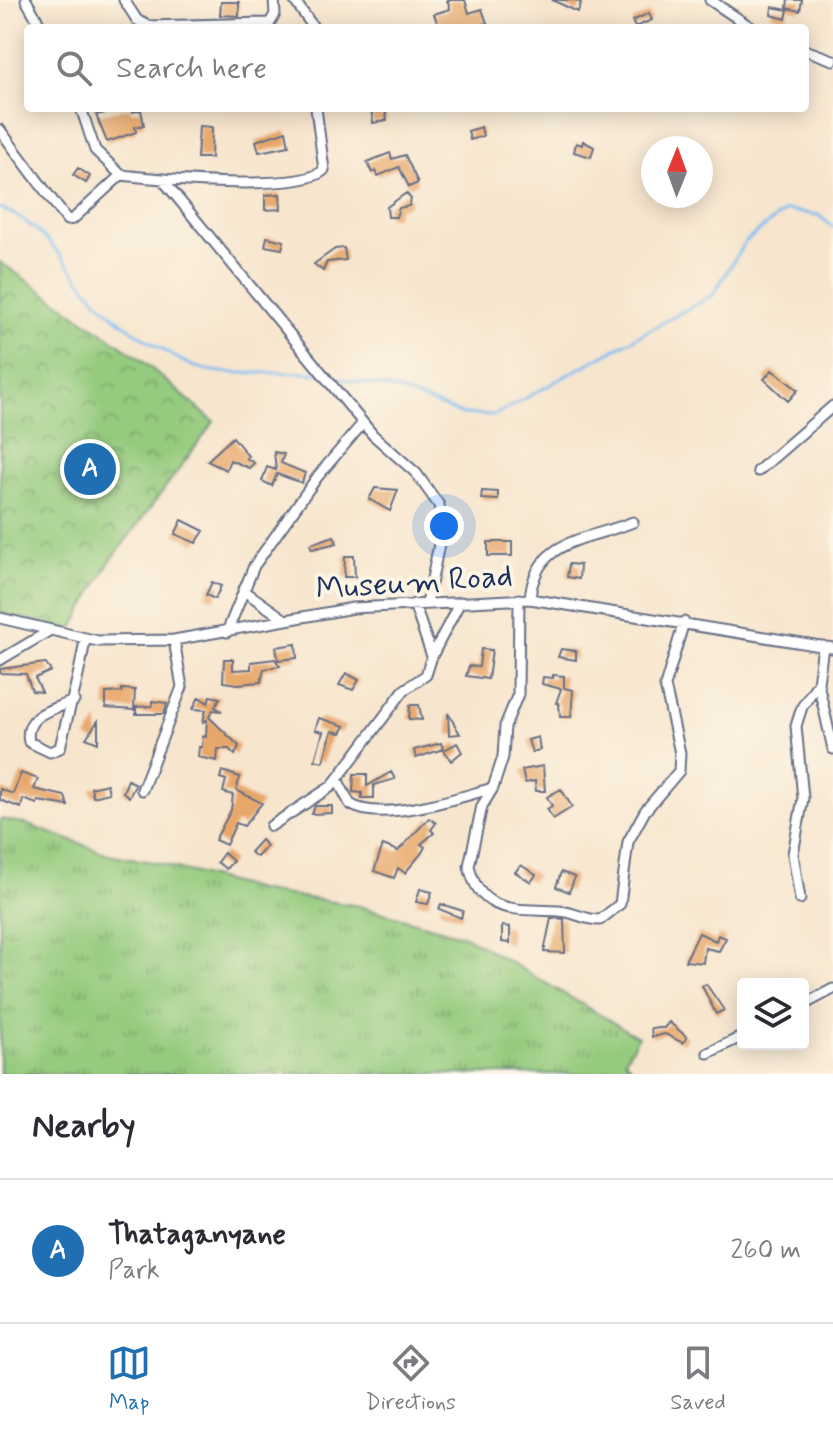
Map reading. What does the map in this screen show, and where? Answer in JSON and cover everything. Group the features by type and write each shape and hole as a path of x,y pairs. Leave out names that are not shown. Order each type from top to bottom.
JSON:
{"street":[{"path":"26,0 40,24"},
{"path":"124,0 137,20 145,24"},
{"path":"230,24 270,23 275,14 274,0"},
{"path":"294,0 311,24"},
{"path":"710,0 746,24"},
{"path":"809,51 833,60"},
{"path":"82,112 95,150 121,175 243,183 319,175 324,170 324,158 317,112"},
{"path":"0,130 67,220 73,219 121,175"},
{"path":"162,179 363,423 416,473 439,505 442,529 427,604"},
{"path":"758,471 833,406"},
{"path":"227,632 254,566 318,476 363,423"},
{"path":"633,522 558,549 535,569 524,599 518,694 505,726 503,757 493,788 482,806 469,866 476,882 492,903 515,911 559,911 592,920 600,920 620,904 628,842 645,811 679,771 680,753 665,686 684,622"},
{"path":"243,590 284,619"},
{"name":"Museum Road","path":"0,618 85,639 174,640 284,619 414,604 524,599 828,647"},
{"path":"271,826 311,803 337,779 404,690 426,675 432,656 460,602"},
{"path":"414,604 432,656"},
{"path":"0,660 49,631"},
{"path":"74,701 41,713 32,721 26,731 29,742 37,749 50,752 60,748 74,701 85,639"},
{"path":"142,790 182,687 174,640"},
{"path":"800,899 793,854 803,798 796,726 802,707 818,683 828,647"},
{"path":"818,683 833,749"},
{"path":"337,779 350,804 372,811 426,806 493,788"},
{"path":"809,1002 833,989"},
{"path":"708,1053 737,1039"}],"green space":[{"path":"0,262 138,357 214,422 109,563 72,630 0,613"},
{"path":"0,819 26,824 108,854 158,863 262,891 359,906 465,936 638,1037 625,1060 637,1074 0,1074"}],"building":[{"path":"447,0 465,0 469,13 482,9 487,23 438,24 434,14 450,9"},
{"path":"552,0 575,0 581,3 578,12"},
{"path":"788,0 802,0 800,11 787,8"},
{"path":"221,2 239,2 239,16 220,15"},
{"path":"772,7 788,10 786,19 771,15"},
{"path":"649,13 652,20 642,24 634,24 632,21"},
{"path":"141,112 144,125 135,127 136,132 107,142 96,115"},
{"path":"372,112 386,112 387,120 373,123"},
{"path":"199,126 212,127 211,158 197,158"},
{"path":"481,127 483,136 470,140 468,131"},
{"path":"286,131 289,146 259,152 256,141"},
{"path":"583,141 594,147 591,157 574,152 576,143 582,145"},
{"path":"390,153 392,159 405,155 418,183 409,187 399,167 378,176 376,171 372,173 367,162"},
{"path":"78,168 90,176 86,183 73,175"},
{"path":"406,193 411,199 409,206 399,208 396,217 388,217 387,207"},
{"path":"280,194 281,209 265,210 265,195"},
{"path":"267,237 284,241 282,249 265,246"},
{"path":"344,248 346,260 327,262 323,271 314,264 335,249"},
{"path":"772,370 798,390 788,401 764,379"},
{"path":"233,437 248,456 246,458 254,463 249,468 230,460 226,470 207,461"},
{"path":"274,452 284,454 281,463 305,473 302,483 277,474 272,486 262,481 267,467 276,470"},
{"path":"375,488 398,490 390,511 369,499"},
{"path":"482,491 498,492 498,500 481,499"},
{"path":"182,520 204,531 196,543 175,534"},
{"path":"334,536 337,543 312,549 310,544"},
{"path":"488,542 512,542 512,556 488,556"},
{"path":"345,556 354,556 355,577 344,577"},
{"path":"569,564 580,565 579,579 567,577"},
{"path":"212,582 221,586 215,599 206,595"},
{"path":"296,644 297,658 278,660 276,647"},
{"path":"481,649 492,650 488,679 466,676 469,666 479,667"},
{"path":"561,649 576,651 576,660 558,657"},
{"path":"224,659 233,659 233,670 251,669 251,662 275,659 280,666 264,669 261,682 238,684 223,682"},
{"path":"45,663 51,671 35,678 42,692 32,691 26,674 0,673 0,669"},
{"path":"346,673 359,680 353,690 339,685"},
{"path":"553,675 564,676 564,688 573,690 571,717 560,717 559,703 556,703 561,689 542,684 543,677 553,678"},
{"path":"122,689 135,690 134,710 106,708 106,693 122,692"},
{"path":"210,696 220,698 215,707 222,711 213,710 209,717 239,746 235,755 229,749 218,749 217,761 198,757 203,736 206,737 207,720 203,722 206,710 193,709 199,697 208,703"},
{"path":"152,701 167,703 164,714 136,714 136,707 152,706"},
{"path":"410,705 419,705 422,720 409,719"},
{"path":"448,713 460,734 449,735"},
{"path":"319,718 345,726 341,733 332,731 323,762 315,760 323,732 315,730"},
{"path":"98,721 98,743 86,738"},
{"path":"538,737 540,750 532,752 528,740"},
{"path":"441,743 443,749 416,758 414,750"},
{"path":"457,743 462,752 451,761 444,750"},
{"path":"543,766 545,791 536,791 535,781 525,783 522,770"},
{"path":"222,771 240,777 236,790 262,803 244,826 236,823 226,845 215,840 231,810 233,795 223,792 226,780 220,778"},
{"path":"391,772 395,779 374,785 374,798 362,798 362,793 353,792 354,774 367,774 367,786"},
{"path":"21,773 38,779 34,789 65,796 68,806 38,801 37,804 23,799 21,808 0,800 0,789 13,794"},
{"path":"128,780 136,784 129,797 123,792"},
{"path":"107,784 109,793 93,797 91,788"},
{"path":"561,789 572,807 553,819 547,809 552,806 547,797"},
{"path":"315,806 332,806 332,813 312,814"},
{"path":"429,818 436,823 431,830 434,833 421,844 425,847 405,873 398,868 394,878 374,871 383,845 398,851"},
{"path":"261,840 267,846 257,857 250,852"},
{"path":"224,853 233,861 226,869 217,862"},
{"path":"521,865 536,875 531,882 515,872"},
{"path":"561,872 575,877 569,892 556,887"},
{"path":"420,889 432,892 428,904 416,902"},
{"path":"441,904 463,911 461,918 439,909"},
{"path":"551,918 564,919 565,953 544,952"},
{"path":"502,926 510,927 510,943 502,942"},
{"path":"699,933 716,941 718,935 726,938 719,951 705,948 703,963 685,961"},
{"path":"706,984 724,1010 716,1014 702,986"},
{"path":"669,1022 687,1037 683,1043 665,1034 652,1037 651,1028 664,1028"}],"waterway":[{"path":"0,208 17,216 45,238 113,315 186,363 233,373 320,374"},
{"path":"327,376 394,389 462,414 495,415 713,295 745,242 786,210 818,215 833,227"}],"place":[{"name":"Thataganyane","path":"90,469"}]}
